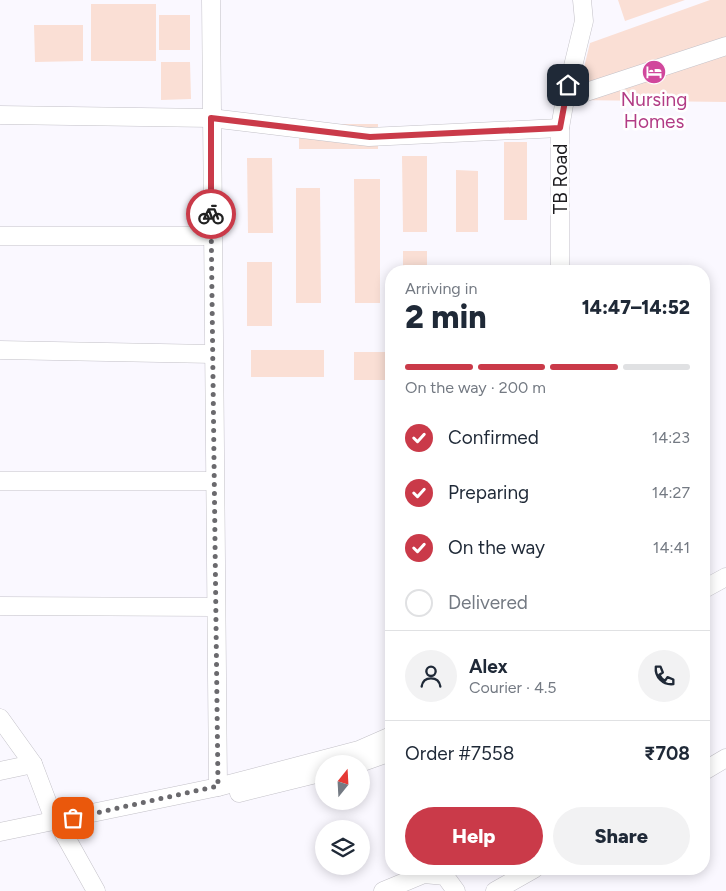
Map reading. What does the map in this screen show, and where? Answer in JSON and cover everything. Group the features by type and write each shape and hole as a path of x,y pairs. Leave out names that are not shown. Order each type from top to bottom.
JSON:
{"street":[{"path":"211,0 214,607 218,786"},
{"name":"TB Road","path":"560,265 560,128 584,21 582,0"},
{"path":"565,99 726,46"},
{"path":"0,115 211,118 370,137 560,128"},
{"path":"0,236 211,236"},
{"path":"0,350 212,354"},
{"path":"0,481 214,481"},
{"path":"710,585 726,577"},
{"path":"0,606 214,607"},
{"path":"0,718 33,764 59,827 96,891"},
{"path":"0,844 59,827 359,750 385,739"},
{"path":"370,759 385,754"},
{"path":"710,767 726,758"},
{"path":"0,770 33,764"},
{"path":"0,832 59,827 315,774"},
{"path":"383,891 422,875"},
{"path":"434,875 444,876 456,891"},
{"path":"495,891 523,875"}],"building":[{"path":"618,0 685,0 625,21"},
{"name":"Nursing Homes","path":"710,0 726,0 726,102 576,100 590,43"},
{"path":"91,4 156,4 156,61 91,61"},
{"path":"159,15 190,15 190,50 159,50"},
{"path":"34,25 83,25 83,61 35,62"},
{"path":"161,62 190,62 191,99 161,100"},
{"path":"299,124 378,124 378,149 299,149"},
{"path":"504,142 527,142 527,220 504,220"},
{"path":"402,156 427,156 427,232 403,232"},
{"path":"247,158 272,158 273,233 248,233"},
{"path":"456,170 478,171 478,232 456,232"},
{"path":"354,179 380,179 380,303 355,303"},
{"path":"296,188 320,188 321,303 296,303"},
{"path":"403,251 427,251 427,265 403,265"},
{"path":"247,262 272,262 272,326 247,326"},
{"path":"251,350 324,350 324,377 251,377"},
{"path":"354,352 385,352 385,380 354,380"}],"way so far":[{"path":"73,818 218,786 214,607 211,214"}],"place":[{"name":"Nursing Homes","path":"654,72"}],"route":[{"path":"211,214 211,118 370,137 560,128 568,85"}]}
